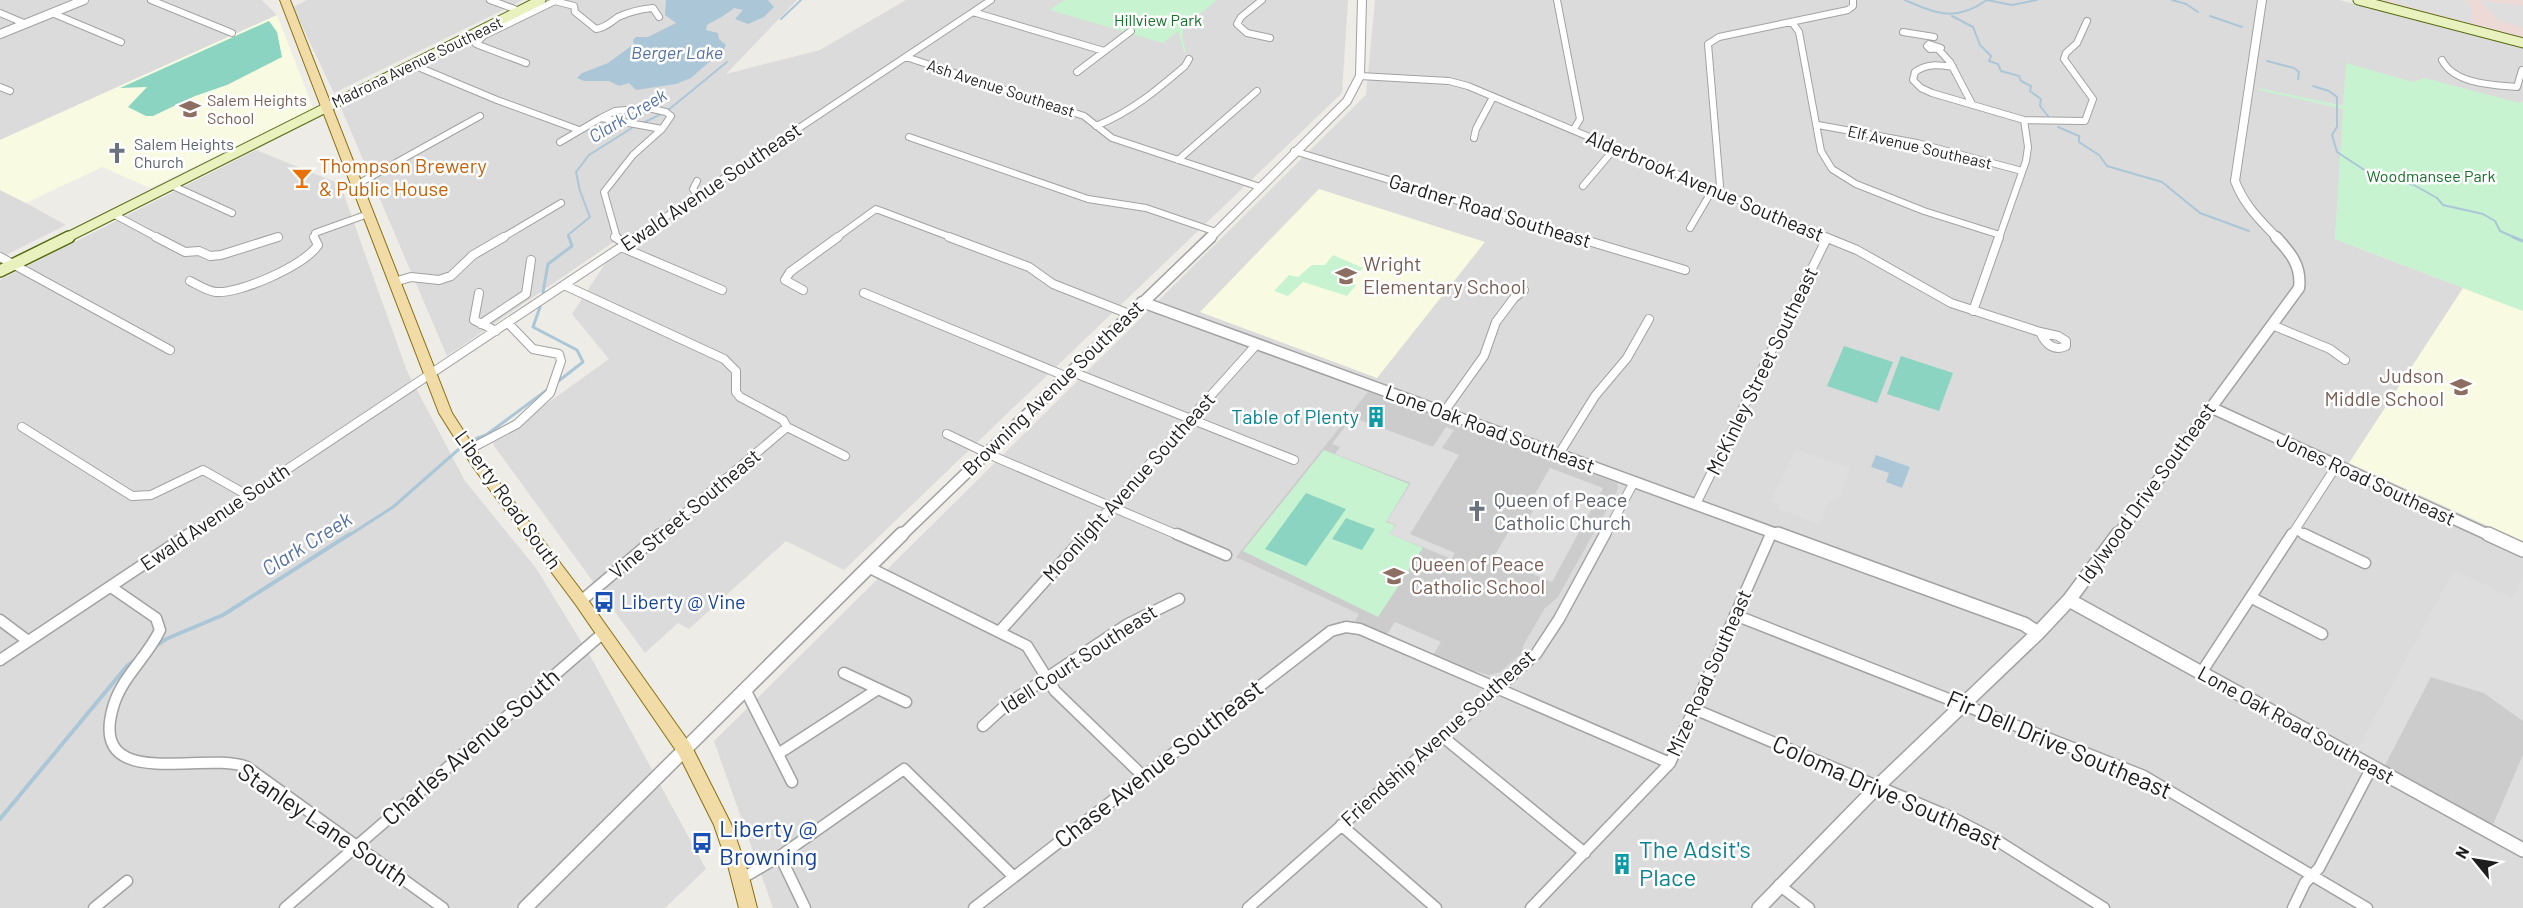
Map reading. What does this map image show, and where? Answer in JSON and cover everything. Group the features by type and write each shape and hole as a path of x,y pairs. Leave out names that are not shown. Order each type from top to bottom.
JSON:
{"main road":[{"name":"Liberty Road South","path":"285,0 446,413 468,450 581,600 602,634 685,750 722,824 741,879 748,908"},
{"name":"Madrona Avenue Southeast","path":"0,271 411,64 516,15 541,0"},
{"path":"2358,0 2523,43"}],"street":[{"path":"0,34 84,0"},
{"path":"151,0 232,33"},
{"path":"490,0 516,15"},
{"path":"526,63 476,44 483,36 516,15 558,0 574,6 575,12 596,29 604,28 625,14 644,9 653,8 659,17"},
{"name":"Ewald Avenue Southeast","path":"430,374 992,0"},
{"path":"1262,0 1241,17 1237,24 1239,28 1248,33 1270,38"},
{"name":"Browning Avenue Southeast","path":"525,908 868,567 1216,232 1294,151 1347,101 1360,76 1362,0"},
{"path":"1557,0 1580,119 1574,129"},
{"path":"1690,228 1715,189 1720,186 1708,44 1715,38 1848,10 1853,6 1853,0"},
{"name":"Idylwood Drive Southeast","path":"1759,908 1878,786 2038,633 2069,600 2299,288 2302,282 2301,272 2289,252 2242,201 2235,181 2262,0"},
{"path":"973,12 1104,51"},
{"path":"52,13 121,42"},
{"path":"0,14 26,24"},
{"path":"1953,67 1932,65 1922,67 1915,72 1913,80 1926,90 2024,120 2072,122 2087,119 2093,99 2064,59 2066,53 2077,44 2087,21"},
{"path":"1792,22 1799,32 1824,160 1833,170 1847,180 1929,214 2000,235"},
{"path":"1077,72 1131,31"},
{"path":"1903,32 1935,41 1953,67 1972,104"},
{"name":"Ash Avenue Southeast","path":"906,57 1084,116 1112,138 1260,187"},
{"path":"1096,126 1117,119 1131,111 1185,66 1189,59"},
{"path":"2442,60 2444,68 2449,72 2481,82 2517,87 2522,70"},
{"path":"411,64 466,88 579,129"},
{"name":"Alderbrook Avenue Southeast","path":"1360,76 1454,81 1574,129 1870,256 1940,298 2040,332"},
{"path":"0,87 10,91"},
{"path":"1178,160 1257,91"},
{"path":"1474,138 1476,129 1493,97"},
{"path":"560,142 614,110 660,109 668,111 671,116 663,129 633,155 604,194 615,237 624,245 722,290"},
{"path":"356,185 480,116"},
{"path":"601,118 663,129"},
{"path":"1973,311 2028,152 2024,120"},
{"name":"Elf Avenue Southeast","path":"1818,126 1917,143 2022,171"},
{"path":"909,137 1088,199 1146,208 1216,232"},
{"path":"1583,186 1614,148"},
{"name":"Gardner Road Southeast","path":"1294,151 1685,270"},
{"path":"1694,180 1719,177"},
{"path":"697,181 693,189 698,195"},
{"path":"171,185 232,213"},
{"path":"394,282 411,277 439,280 451,276 471,257 561,203"},
{"path":"803,290 785,280 790,272 876,209 1029,267 1053,284 1129,314"},
{"path":"113,214 185,252 199,251 210,256 221,255 278,237"},
{"path":"190,281 218,293 292,267 316,252 318,245 313,235 315,233 368,214"},
{"name":"McKinley Street Southeast","path":"1696,504 1827,238"},
{"path":"0,257 170,350"},
{"path":"481,324 526,294 531,261"},
{"path":"564,285 724,359 736,370 738,395 783,420 787,427 845,456"},
{"path":"1444,412 1480,362 1496,322 1514,298 1524,290"},
{"path":"479,293 474,320 496,331"},
{"path":"864,293 1067,374 1191,419 1294,460"},
{"name":"Lone Oak Road Southeast","path":"1142,302 2024,624 2038,633"},
{"path":"1559,454 1595,396 1627,358 1649,319"},
{"path":"468,450 492,440 533,412 549,394 554,381 555,369 561,361 559,354 538,351 522,340 508,323"},
{"path":"2272,325 2330,349 2345,360"},
{"name":"Moonlight Avenue Southeast","path":"1000,631 1257,344"},
{"name":"Ewald Avenue South","path":"0,660 430,374"},
{"name":"Jones Road Southeast","path":"2210,407 2523,550"},
{"path":"22,427 132,496 140,498 152,495 185,476 203,470 247,495"},
{"name":"Vine Street Southeast","path":"581,600 787,427"},
{"path":"948,434 1226,555"},
{"path":"2201,673 2337,465"},
{"name":"Friendship Avenue Southeast","path":"1248,908 1536,654 1635,482"},
{"path":"2296,530 2365,563"},
{"name":"Mize Road Southeast","path":"1531,908 1670,763 1772,532"},
{"path":"868,567 1026,646 1055,691 1143,776"},
{"name":"Stanley Lane South","path":"111,587 156,618 160,630 115,701 110,727 114,746 119,755 153,765 226,762 247,767 442,908"},
{"path":"2252,598 2322,634"},
{"name":"Idell Court Southeast","path":"983,726 1003,706 1048,679 1150,610 1179,599"},
{"name":"Lone Oak Road Southeast","path":"2069,600 2523,850"},
{"name":"Fir Dell Drive Southeast","path":"1735,615 2117,764 2164,786 2367,908"},
{"path":"0,620 28,641"},
{"name":"Chase Avenue Southeast","path":"974,908 1331,631 1347,626 1360,629 1499,688"},
{"name":"Charles Avenue South","path":"285,908 602,634"},
{"path":"844,673 906,702"},
{"path":"1499,688 1670,763"},
{"path":"745,689 792,782"},
{"path":"778,754 878,689"},
{"name":"Coloma Drive Southeast","path":"1694,710 1953,818 2001,843 2104,908"},
{"path":"1443,737 1585,853"},
{"path":"2293,908 2305,883 2319,868 2372,767"},
{"path":"741,879 780,856 904,770 1014,877"},
{"path":"1341,825 1436,908"},
{"path":"780,856 805,908"},
{"path":"94,908 127,881"},
{"path":"1779,885 1809,908"}],"shaded area":[{"path":"0,0 262,0 277,15 0,140"},
{"path":"307,0 523,0 334,93 293,7"},
{"path":"557,0 797,0 726,74 820,50 906,0 1348,0 1342,93 844,570 786,541 689,629 678,623 645,653 492,443 609,359 572,314 624,235 447,356 341,108"},
{"path":"1375,0 2339,0 2523,47 2523,101 2520,103 2413,82 2344,106 2259,89 2344,109 2335,239 2523,311 2523,908 773,908 714,741 1366,95"},
{"path":"2375,0 2523,0 2523,39"},
{"path":"2393,0 2466,0 2472,7 2471,23 2393,2"},
{"path":"2480,0 2523,6 2523,27 2499,21"},
{"name":"Salem Heights School","path":"277,15 313,108 310,110 150,188 102,167 26,203 0,190 0,140"},
{"path":"256,150 340,184 407,371 465,481 536,568 593,661 706,869 665,908 0,908 0,280"},
{"name":"Wright Elementary School","path":"1319,189 1485,242 1377,378 1200,312"},
{"path":"0,190 26,203 66,225 0,258"},
{"name":"Judson Middle School","path":"2463,288 2523,311 2523,542 2349,463"},
{"path":"1368,392 1617,483 1618,489 1558,597 1545,608 1524,644 1521,654 1500,672 1489,675 1459,667 1355,621 1359,614 1236,557"},
{"path":"1352,417 1433,447 1446,427 1454,430 1442,448 1459,455 1410,534 1455,553 1452,559 1390,534 1396,525 1387,521 1411,483 1335,454 1340,447 1332,444"},
{"path":"1795,449 1850,468 1838,500 1829,501 1819,524 1778,509 1779,504 1771,501"},
{"path":"1550,468 1603,488 1552,582 1493,558 1518,516 1528,519 1533,511 1527,508"},
{"path":"2454,570 2513,598 2523,576 2523,721 2484,693 2431,677 2384,767 2356,752"},
{"path":"1395,622 1441,642 1433,655 1387,634"},
{"path":"2431,677 2484,693 2523,721 2523,755 2493,825 2384,767 2407,708"},
{"path":"2523,755 2523,834 2520,840 2493,825"}],"green space":[{"name":"Hillview Park","path":"1064,0 1216,1 1183,28 1182,37 1186,52 1184,52 1178,31 1163,43 1050,10"},
{"path":"269,21 277,32 282,57 227,85 195,96 153,116 146,116 128,107 147,87 120,88"},
{"name":"Woodmansee Park","path":"2346,63 2413,82 2424,78 2520,103 2523,101 2523,311 2335,239 2343,109 2259,90 2259,88 2343,106"},
{"path":"1333,255 1363,268 1350,283 1356,285 1347,296 1303,282 1288,296 1274,291 1289,275 1298,277 1312,265 1325,265"},
{"path":"1844,346 1893,362 1877,403 1827,386"},
{"path":"1901,356 1953,373 1939,411 1887,394"},
{"path":"1324,450 1409,484 1386,522 1395,525 1390,534 1423,548 1378,617 1243,551"},
{"path":"1306,493 1346,509 1306,566 1265,549"},
{"path":"1346,518 1375,529 1362,550 1332,539"}],"water":[{"name":"Berger Lake","path":"666,0 768,0 774,7 764,17 748,24 735,19 743,10 734,8 707,25 706,30 718,33 719,39 726,45 724,49 691,78 676,84 636,90 629,83 619,86 609,81 584,81 577,78 582,73 608,63 634,44 633,40 636,37 648,37 676,23 665,15"},
{"path":"1876,455 1910,467 1902,488 1886,482 1889,473 1871,467"}],"waterway":[{"path":"781,19 801,0"},
{"path":"1905,0 1946,14 1966,11 1987,0 2012,5 2037,0"},
{"path":"2172,0 2186,4 2198,12"},
{"path":"1952,16 1973,27 1980,45 1991,56 1989,61 1998,64 2001,71 2019,76 2021,81 2031,86 2030,91 2041,99 2040,106 2048,116"},
{"path":"2210,16 2242,27"},
{"path":"2267,61 2294,68 2299,72 2298,79"},
{"name":"Clark Creek","path":"641,124 667,111 727,62"},
{"path":"2313,86 2329,91 2337,97 2337,127 2332,135 2337,152 2369,173 2414,185 2437,198 2443,205 2483,214 2495,221 2500,231 2516,238"},
{"name":"Clark Creek","path":"569,238 568,235 590,217 580,191 576,172 589,155 635,126"},
{"path":"2058,127 2079,136 2079,142 2099,155 2107,166 2162,182 2200,213 2249,231"},
{"name":"Clark Creek","path":"543,292 548,264 572,246 569,237"},
{"path":"2513,237 2523,241"},
{"name":"Clark Creek","path":"540,307 533,327 577,350 583,362 556,383"},
{"name":"Clark Creek","path":"348,536 393,507 467,442 486,435 551,387"},
{"name":"Clark Creek","path":"154,647 166,639 223,615 350,534"},
{"name":"Clark Creek","path":"0,819 127,666 134,661"}],"place":[{"name":"Salem Heights School","path":"190,109"},
{"name":"Salem Heights Church","path":"117,153"},
{"name":"Thompson Brewery & Public House","path":"302,178"},
{"name":"Wright Elementary School","path":"1346,276"},
{"name":"Judson Middle School","path":"2461,387"},
{"name":"Table of Plenty","path":"1376,417"},
{"name":"Queen of Peace Catholic Church","path":"1477,511"},
{"name":"Queen of Peace Catholic School","path":"1394,576"},
{"name":"Liberty @ Vine","path":"604,602"},
{"name":"Liberty @ Browning","path":"702,843"},
{"name":"The Adsit's Place","path":"1622,864"}]}
